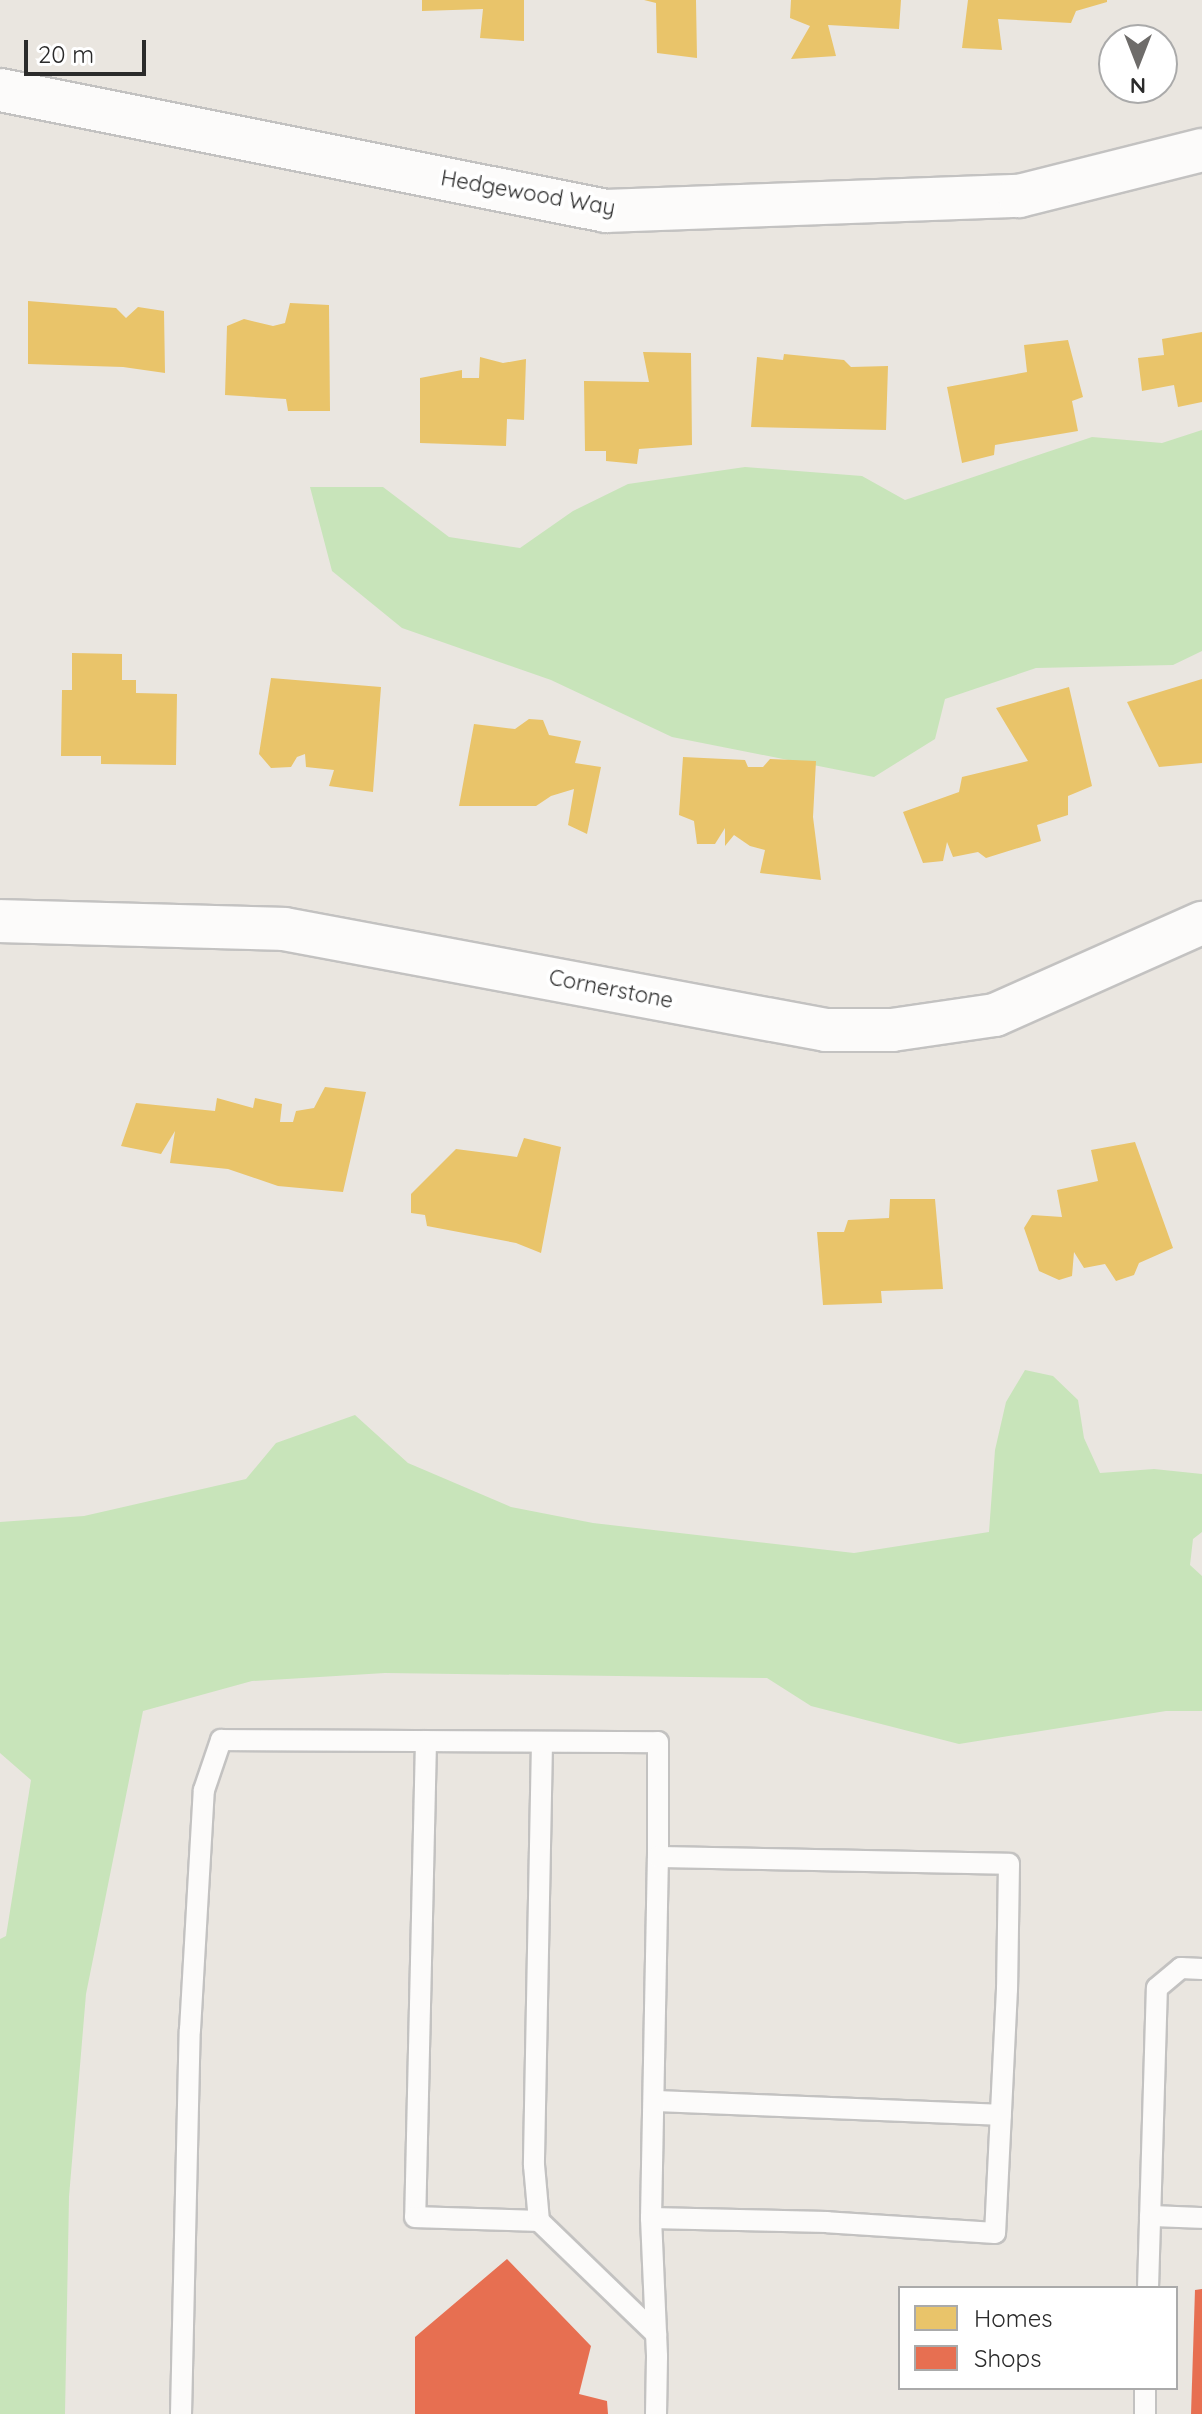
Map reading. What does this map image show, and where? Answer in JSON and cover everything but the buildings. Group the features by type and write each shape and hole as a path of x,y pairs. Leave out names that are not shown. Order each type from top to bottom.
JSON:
{"street":[{"name":"Hedgewood Way","path":"0,90 606,211 1019,196 1202,150"},
{"name":"Cornerstone","path":"0,921 284,929 826,1030 892,1030 995,1015 1202,923"}],"lane":[{"path":"181,2414 190,2030 204,1790 221,1740 658,1742 651,2218 656,2414"},
{"path":"426,1741 415,2217 539,2221"},
{"path":"542,1742 534,2165 539,2221 656,2334"},
{"path":"651,2218 827,2222 995,2233 1009,1864 658,1857"},
{"path":"1148,2286 1157,1988 1181,1968 1202,1969"},
{"path":"654,2101 1001,2115"},
{"path":"1150,2216 1202,2218"},
{"path":"1145,2390 1145,2414"}],"green space":[{"path":"1202,430 1202,651 1173,665 1036,668 945,699 935,739 874,777 672,737 551,680 402,628 332,571 310,487 383,487 449,537 520,548 573,511 628,484 745,467 862,476 905,500 1092,437 1162,443"},
{"path":"1025,1370 1053,1376 1078,1400 1084,1438 1100,1473 1154,1469 1202,1474 1202,1532 1193,1539 1190,1565 1202,1576 1202,1711 1166,1711 959,1744 811,1706 767,1678 385,1673 252,1681 143,1711 86,1994 69,2197 65,2414 0,2414 0,1939 6,1936 31,1780 0,1753 0,1522 84,1516 246,1479 276,1443 355,1415 408,1463 511,1507 593,1523 854,1553 989,1532 995,1450 1006,1402"}]}
